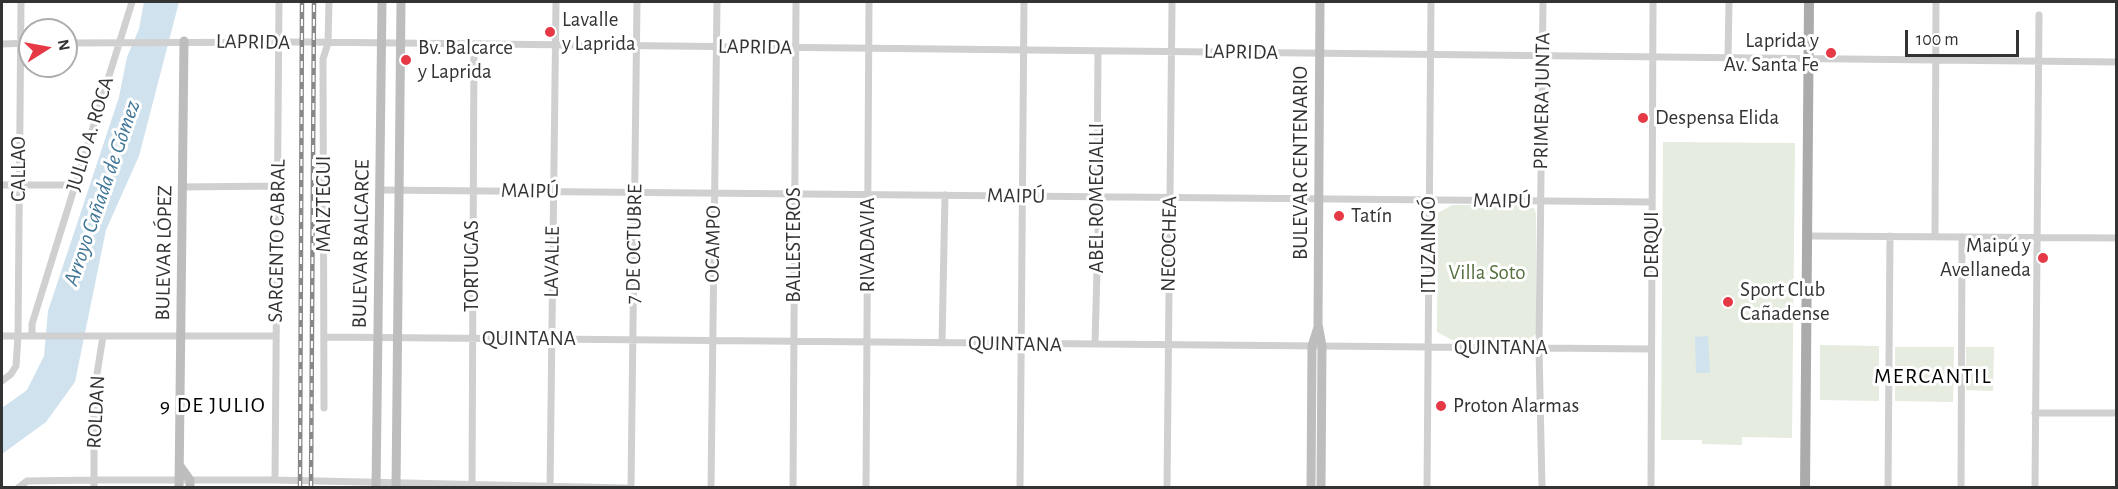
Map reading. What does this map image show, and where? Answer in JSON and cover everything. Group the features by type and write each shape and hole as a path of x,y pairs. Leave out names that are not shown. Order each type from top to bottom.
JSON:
{"main road":[{"name":"BULEVAR BALCARCE","path":"376,486 382,2"},
{"name":"BULEVAR BALCARCE","path":"396,486 401,2"},
{"name":"BULEVAR CENTENARIO","path":"1311,488 1318,324 1320,2"},
{"path":"1805,488 1809,2"},
{"name":"BULEVAR LÓPEZ","path":"179,41 182,187 180,466 185,484"},
{"name":"BULEVAR CENTENARIO","path":"1317,346 1321,488"}],"street":[{"name":"CALLAO","path":"21,2 21,18"},
{"name":"JULIO A. ROCA","path":"32,335 32,324 132,2"},
{"name":"SARGENTO CABRAL","path":"274,480 279,2"},
{"name":"MAIZTEGUI","path":"324,408 323,59 330,43 329,2"},
{"name":"LAVALLE","path":"550,487 556,2"},
{"name":"7 DE OCTUBRE","path":"631,488 638,2"},
{"name":"OCAMPO","path":"711,488 717,2"},
{"name":"BALLESTEROS","path":"793,488 796,2"},
{"name":"RIVADAVIA","path":"866,488 870,2"},
{"path":"1020,488 1024,2"},
{"name":"NECOCHEA","path":"1167,488 1172,2"},
{"name":"ITUZAINGÓ","path":"1427,488 1431,2"},
{"name":"PRIMERA JUNTA","path":"1542,488 1539,348 1543,2"},
{"name":"DERQUI","path":"1651,488 1653,2"},
{"path":"1728,57 1729,2"},
{"path":"1935,237 1936,3"},
{"path":"2035,488 2039,15"},
{"name":"LAPRIDA","path":"78,43 179,41 401,43 2116,62"},
{"path":"2,44 18,44"},
{"name":"TORTUGAS","path":"472,486 474,44"},
{"name":"ABEL ROMEGIALLI","path":"1095,344 1099,197 1097,190 1098,51"},
{"name":"CALLAO","path":"18,336 20,78"},
{"path":"2,185 75,185"},
{"path":"182,187 277,186"},
{"name":"MAIPÚ","path":"380,190 1652,202"},
{"path":"942,343 945,195"},
{"path":"1807,236 2116,238"},
{"path":"1888,488 1890,236"},
{"path":"1961,488 1962,237"},
{"path":"2,336 276,336"},
{"path":"2,381 11,374 15,366 18,336"},
{"name":"ROLDAN","path":"94,484 94,393 103,336"},
{"name":"QUINTANA","path":"325,337 1651,350"},
{"path":"2036,413 2116,413"},
{"path":"18,488 27,481 94,484 240,484 274,480 376,486 626,488"}],"green space":[{"name":"Sport Club Cañadense","path":"1663,142 1795,143 1792,438 1742,437 1742,445 1702,444 1702,440 1661,440"},
{"name":"Villa Soto","path":"1452,205 1525,205 1534,208 1536,214 1536,334 1528,340 1452,340 1437,332 1438,213"},
{"path":"1820,345 1879,346 1879,401 1820,400"},
{"path":"1895,347 1954,347 1953,402 1895,401"},
{"path":"1966,347 1994,347 1993,391 1966,390"}],"water":[{"name":"Arroyo Cañada de Gómez","path":"144,2 179,2 139,156 106,230 75,382 46,422 2,454 2,408 27,390 44,356 48,311 119,97 127,57 139,29"},
{"path":"1708,336 1710,373 1696,373 1695,337"}],"railway":[{"path":"300,488 302,2"},
{"path":"311,488 314,2"}],"place":[{"name":"Lavalle y Laprida","path":"550,32"},
{"name":"Laprida y Av. Santa Fe","path":"1831,53"},
{"name":"Bv. Balcarce y Laprida","path":"406,60"},
{"name":"Despensa Elida","path":"1643,118"},
{"name":"Tatín","path":"1339,216"},
{"name":"Maipú y Avellaneda","path":"2043,258"},
{"name":"Sport Club Cañadense","path":"1728,302"},
{"name":"Proton Alarmas","path":"1441,406"}],"district":[{"name":"MERCANTIL","path":"1933,376"},
{"name":"9 DE JULIO","path":"213,405"}]}
